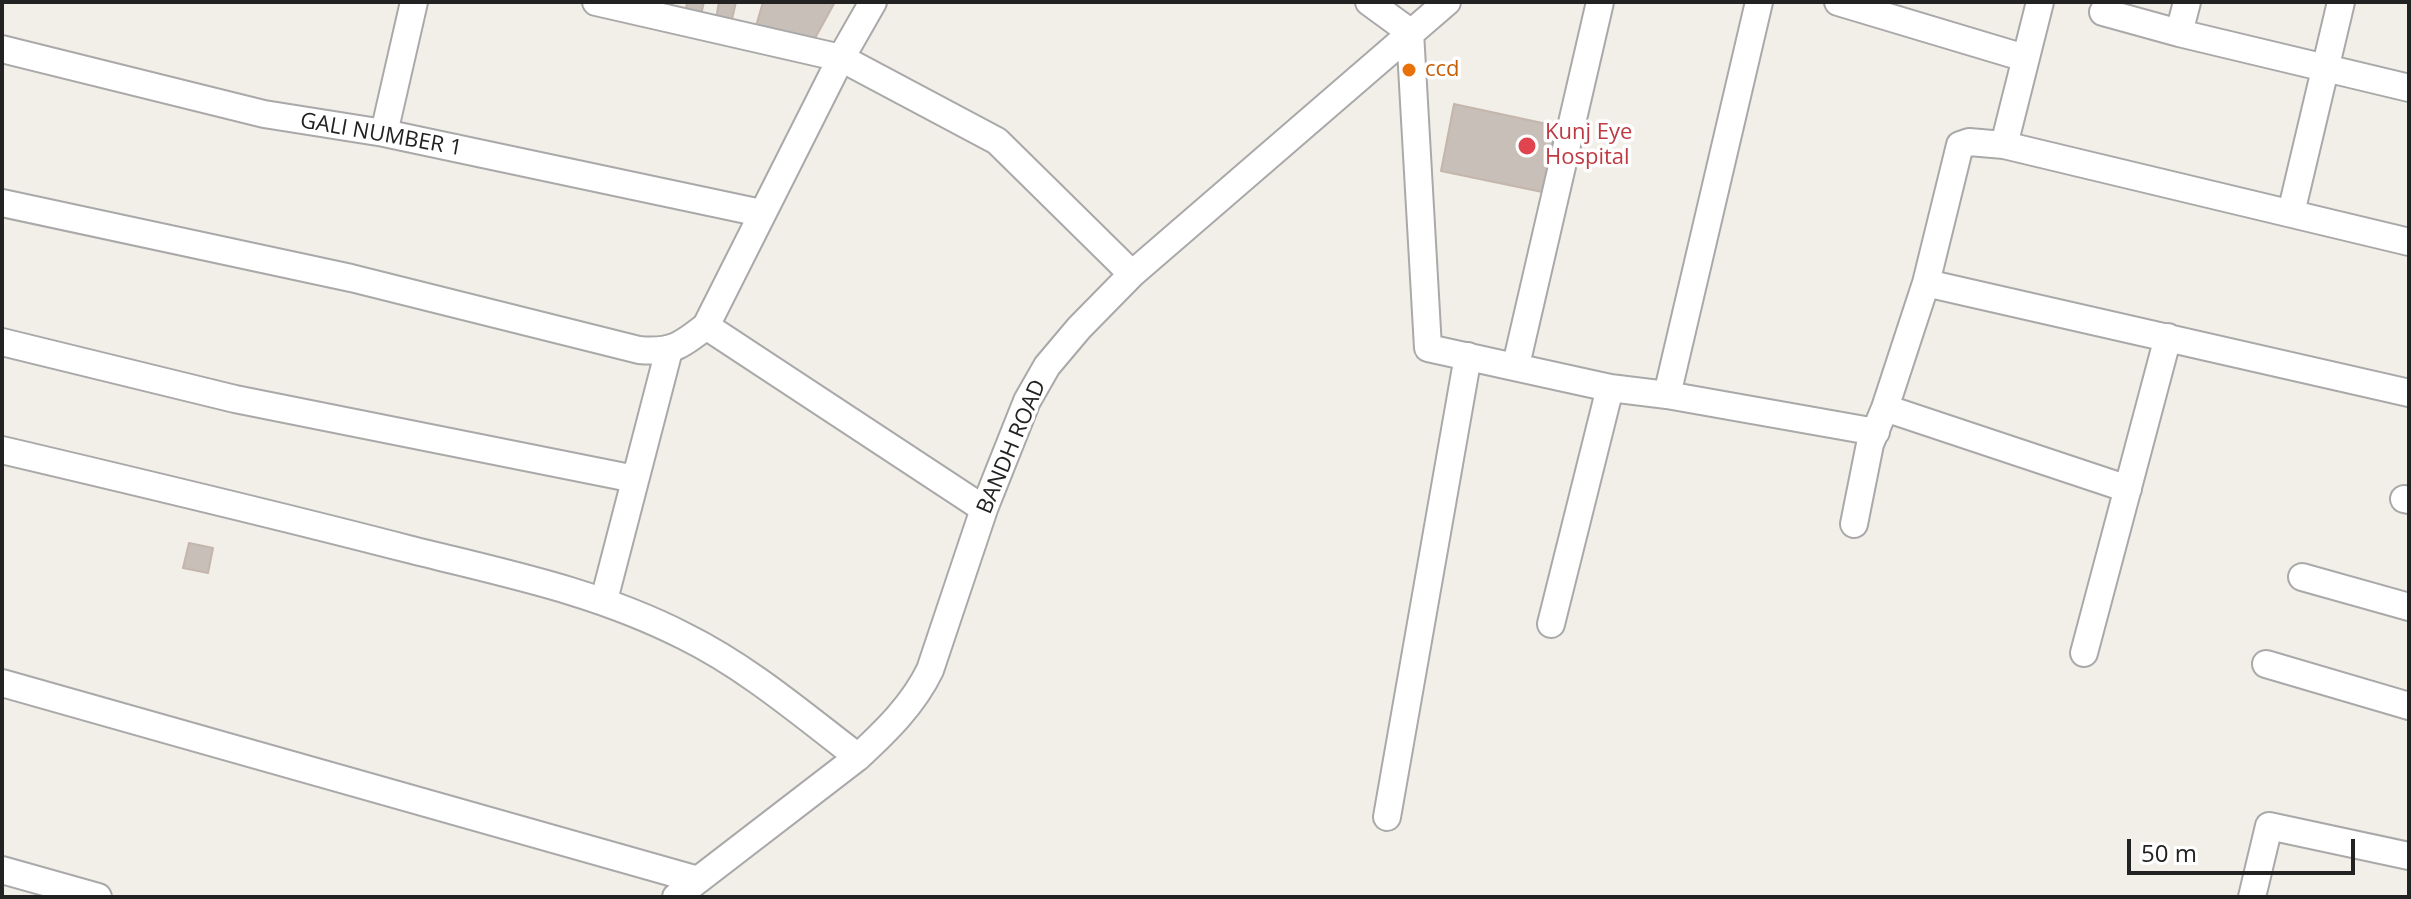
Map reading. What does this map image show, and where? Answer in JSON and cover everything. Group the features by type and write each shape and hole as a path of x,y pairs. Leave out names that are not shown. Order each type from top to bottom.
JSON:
{"street":[{"path":"384,133 414,2"},
{"path":"596,2 841,58 997,141 1132,274"},
{"path":"2,203 351,278 639,350 669,350 689,340 706,326 761,213 873,2"},
{"path":"1369,2 1410,32 1426,345 1431,350 1516,365 1610,388 1880,420 2128,489"},
{"name":"BANDH ROAD","path":"676,897 858,757 883,733 921,687 930,670 984,509 1027,401 1047,366 1079,328 1132,274 1447,2"},
{"path":"1516,365 1600,2"},
{"path":"1667,395 1759,2"},
{"path":"1838,2 2025,58"},
{"path":"2004,145 2040,2"},
{"path":"2179,33 2187,2"},
{"path":"2291,213 2341,2"},
{"path":"2103,12 2409,88"},
{"name":"GALI NUMBER 1","path":"2,49 264,114 384,133 761,213"},
{"path":"1854,524 1866,459 1926,283 1958,148 1969,142 2004,145 2409,242"},
{"path":"1926,283 2409,393"},
{"path":"706,326 984,509"},
{"path":"2084,653 2168,337"},
{"path":"2,342 235,399 635,479"},
{"path":"604,600 669,350"},
{"path":"1387,817 1468,356"},
{"path":"1551,624 1610,388"},
{"path":"2,450 226,502 604,600 685,636 723,659 780,697 858,757"},
{"path":"2302,577 2409,607"},
{"path":"2266,664 2409,706"},
{"path":"2,683 698,880"},
{"path":"2252,897 2269,826 2409,856"},
{"path":"2,870 98,897"}],"building":[{"path":"687,2 704,2 700,19 685,15"},
{"path":"719,2 736,2 730,28 715,24"},
{"path":"763,2 835,2 814,40 756,26"},
{"path":"1454,104 1561,127 1547,193 1441,171"},
{"path":"189,543 213,548 208,573 183,568"}],"place":[{"name":"ccd","path":"1409,70"},
{"name":"Kunj Eye Hospital","path":"1527,146"}]}
